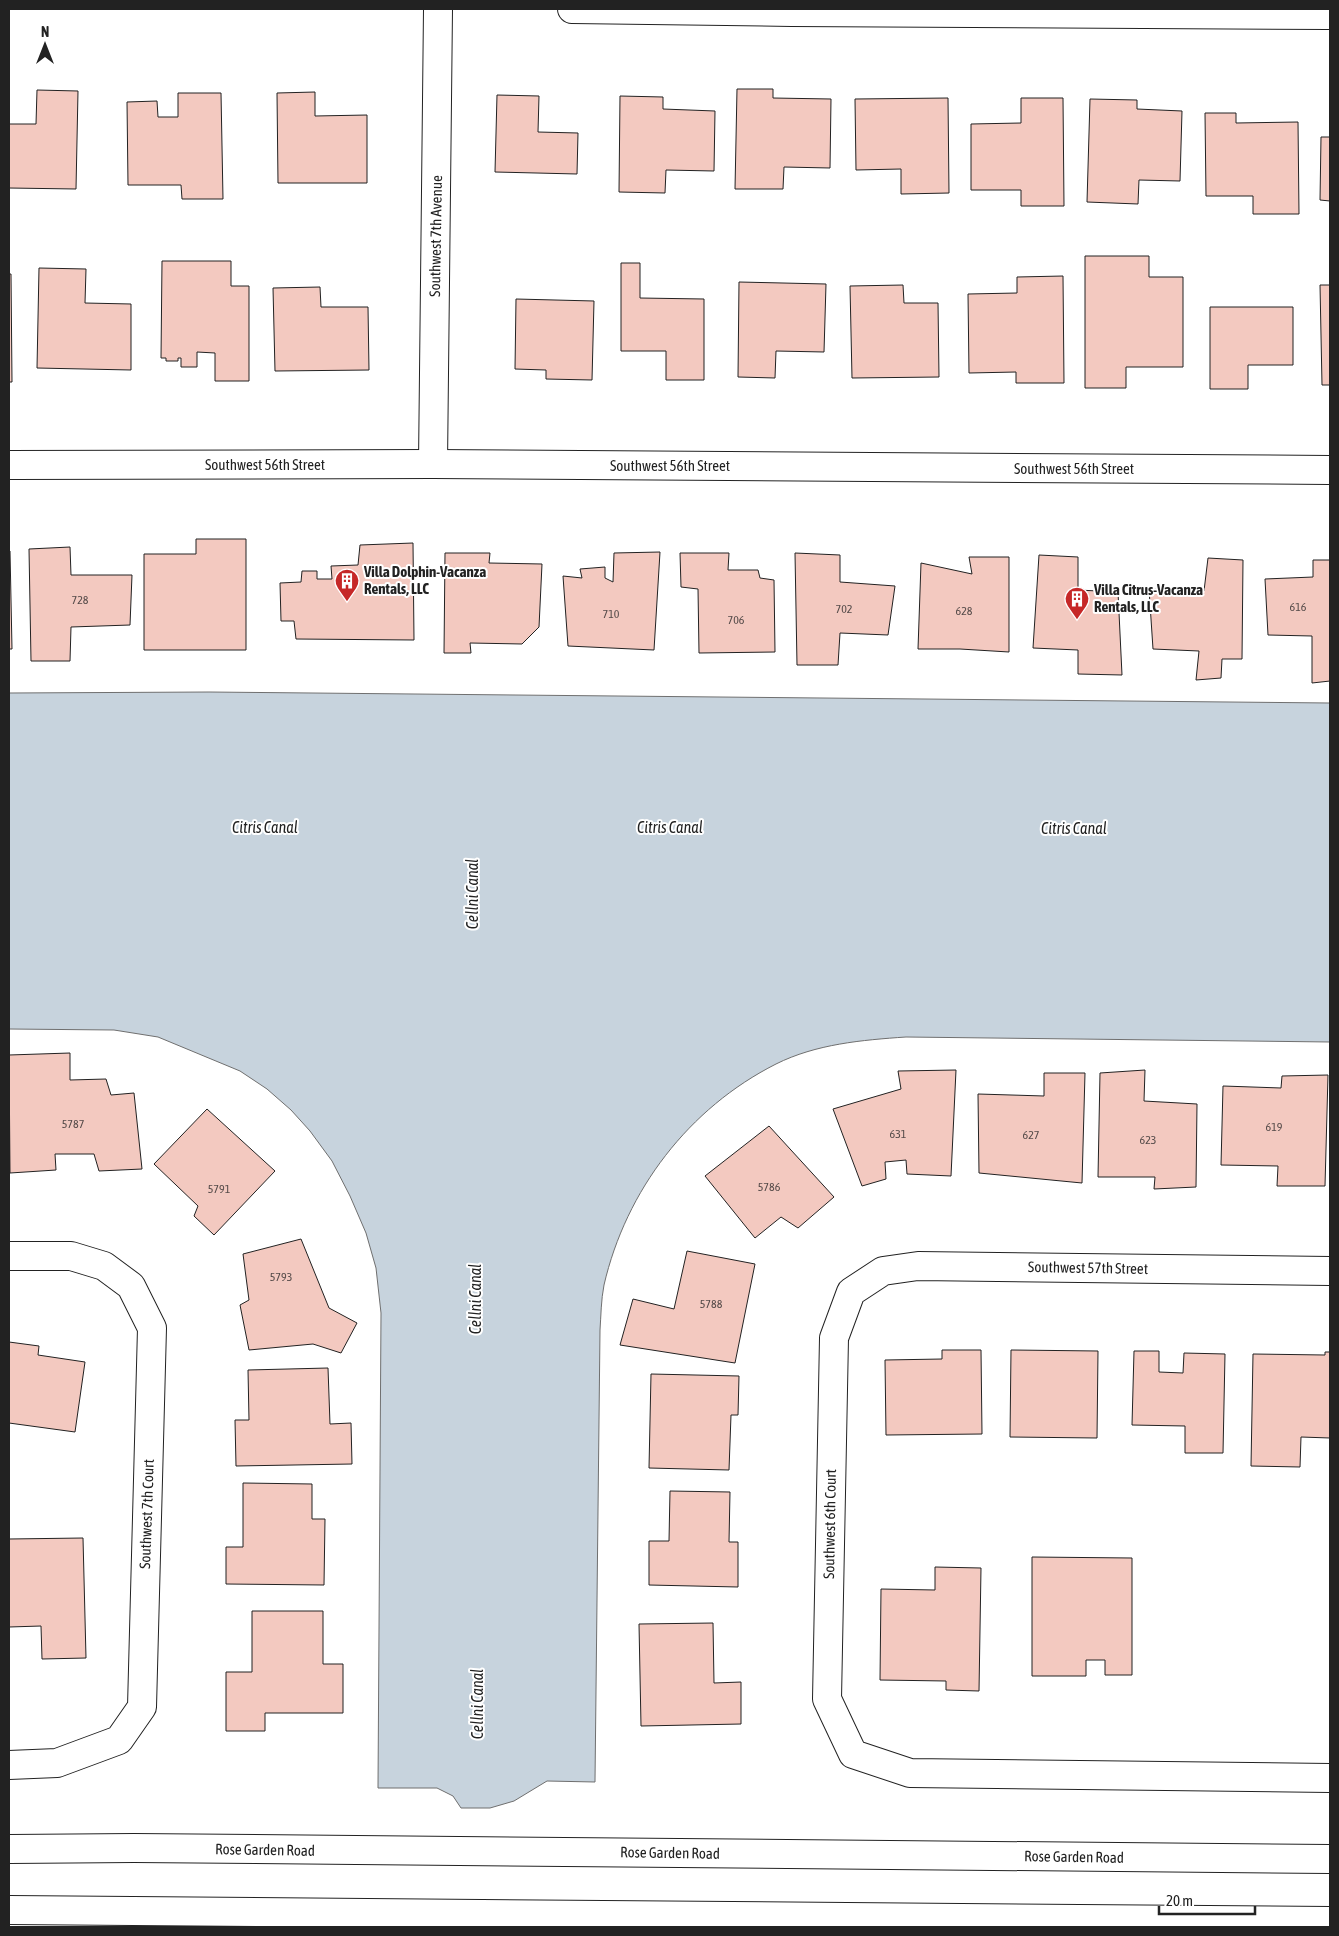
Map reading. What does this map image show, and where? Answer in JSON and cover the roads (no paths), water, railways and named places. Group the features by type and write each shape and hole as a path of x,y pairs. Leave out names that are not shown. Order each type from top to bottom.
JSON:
{"street":[{"name":"Southwest 7th Avenue","path":"433,464 438,9"},
{"path":"572,9 1330,15"},
{"name":"Southwest 56th Street","path":"9,465 433,464 1330,470"},
{"name":"Southwest 7th Court","path":"9,1256 71,1256 104,1266 132,1286 152,1328 142,1707 120,1740 57,1763 9,1765"},
{"name":"Southwest 57th Street","path":"852,1292 882,1271 918,1266 1330,1271"},
{"name":"Southwest 6th Court","path":"852,1292 834,1338 827,1699 853,1754 910,1773 1330,1778"},
{"name":"Rose Garden Road","path":"9,1849 154,1848 1330,1859"},
{"path":"9,1910 1330,1921"}],"water":[{"path":"209,692 1330,703 1330,1042 906,1037 873,1040 823,1047 791,1057 745,1082 716,1104 689,1128 666,1155 645,1185 628,1217 614,1250 604,1285 600,1330 595,1782 547,1781 514,1801 490,1808 461,1808 453,1796 437,1788 378,1788 381,1313 376,1268 366,1233 350,1196 332,1161 310,1131 291,1110 267,1089 240,1071 158,1037 114,1030 9,1029 9,693"}],"place":[{"name":"Villa Dolphin-Vacanza Rentals, LLC","path":"347,602"},
{"name":"Villa Citrus-Vacanza Rentals, LLC","path":"1077,620"}],"water label":[{"name":"Citris Canal","path":"265,827"},
{"name":"Citris Canal","path":"670,827"},
{"name":"Citris Canal","path":"1074,828"},
{"name":"Cellni Canal","path":"472,894"},
{"name":"Cellni Canal","path":"475,1299"},
{"name":"Cellni Canal","path":"477,1704"}]}
